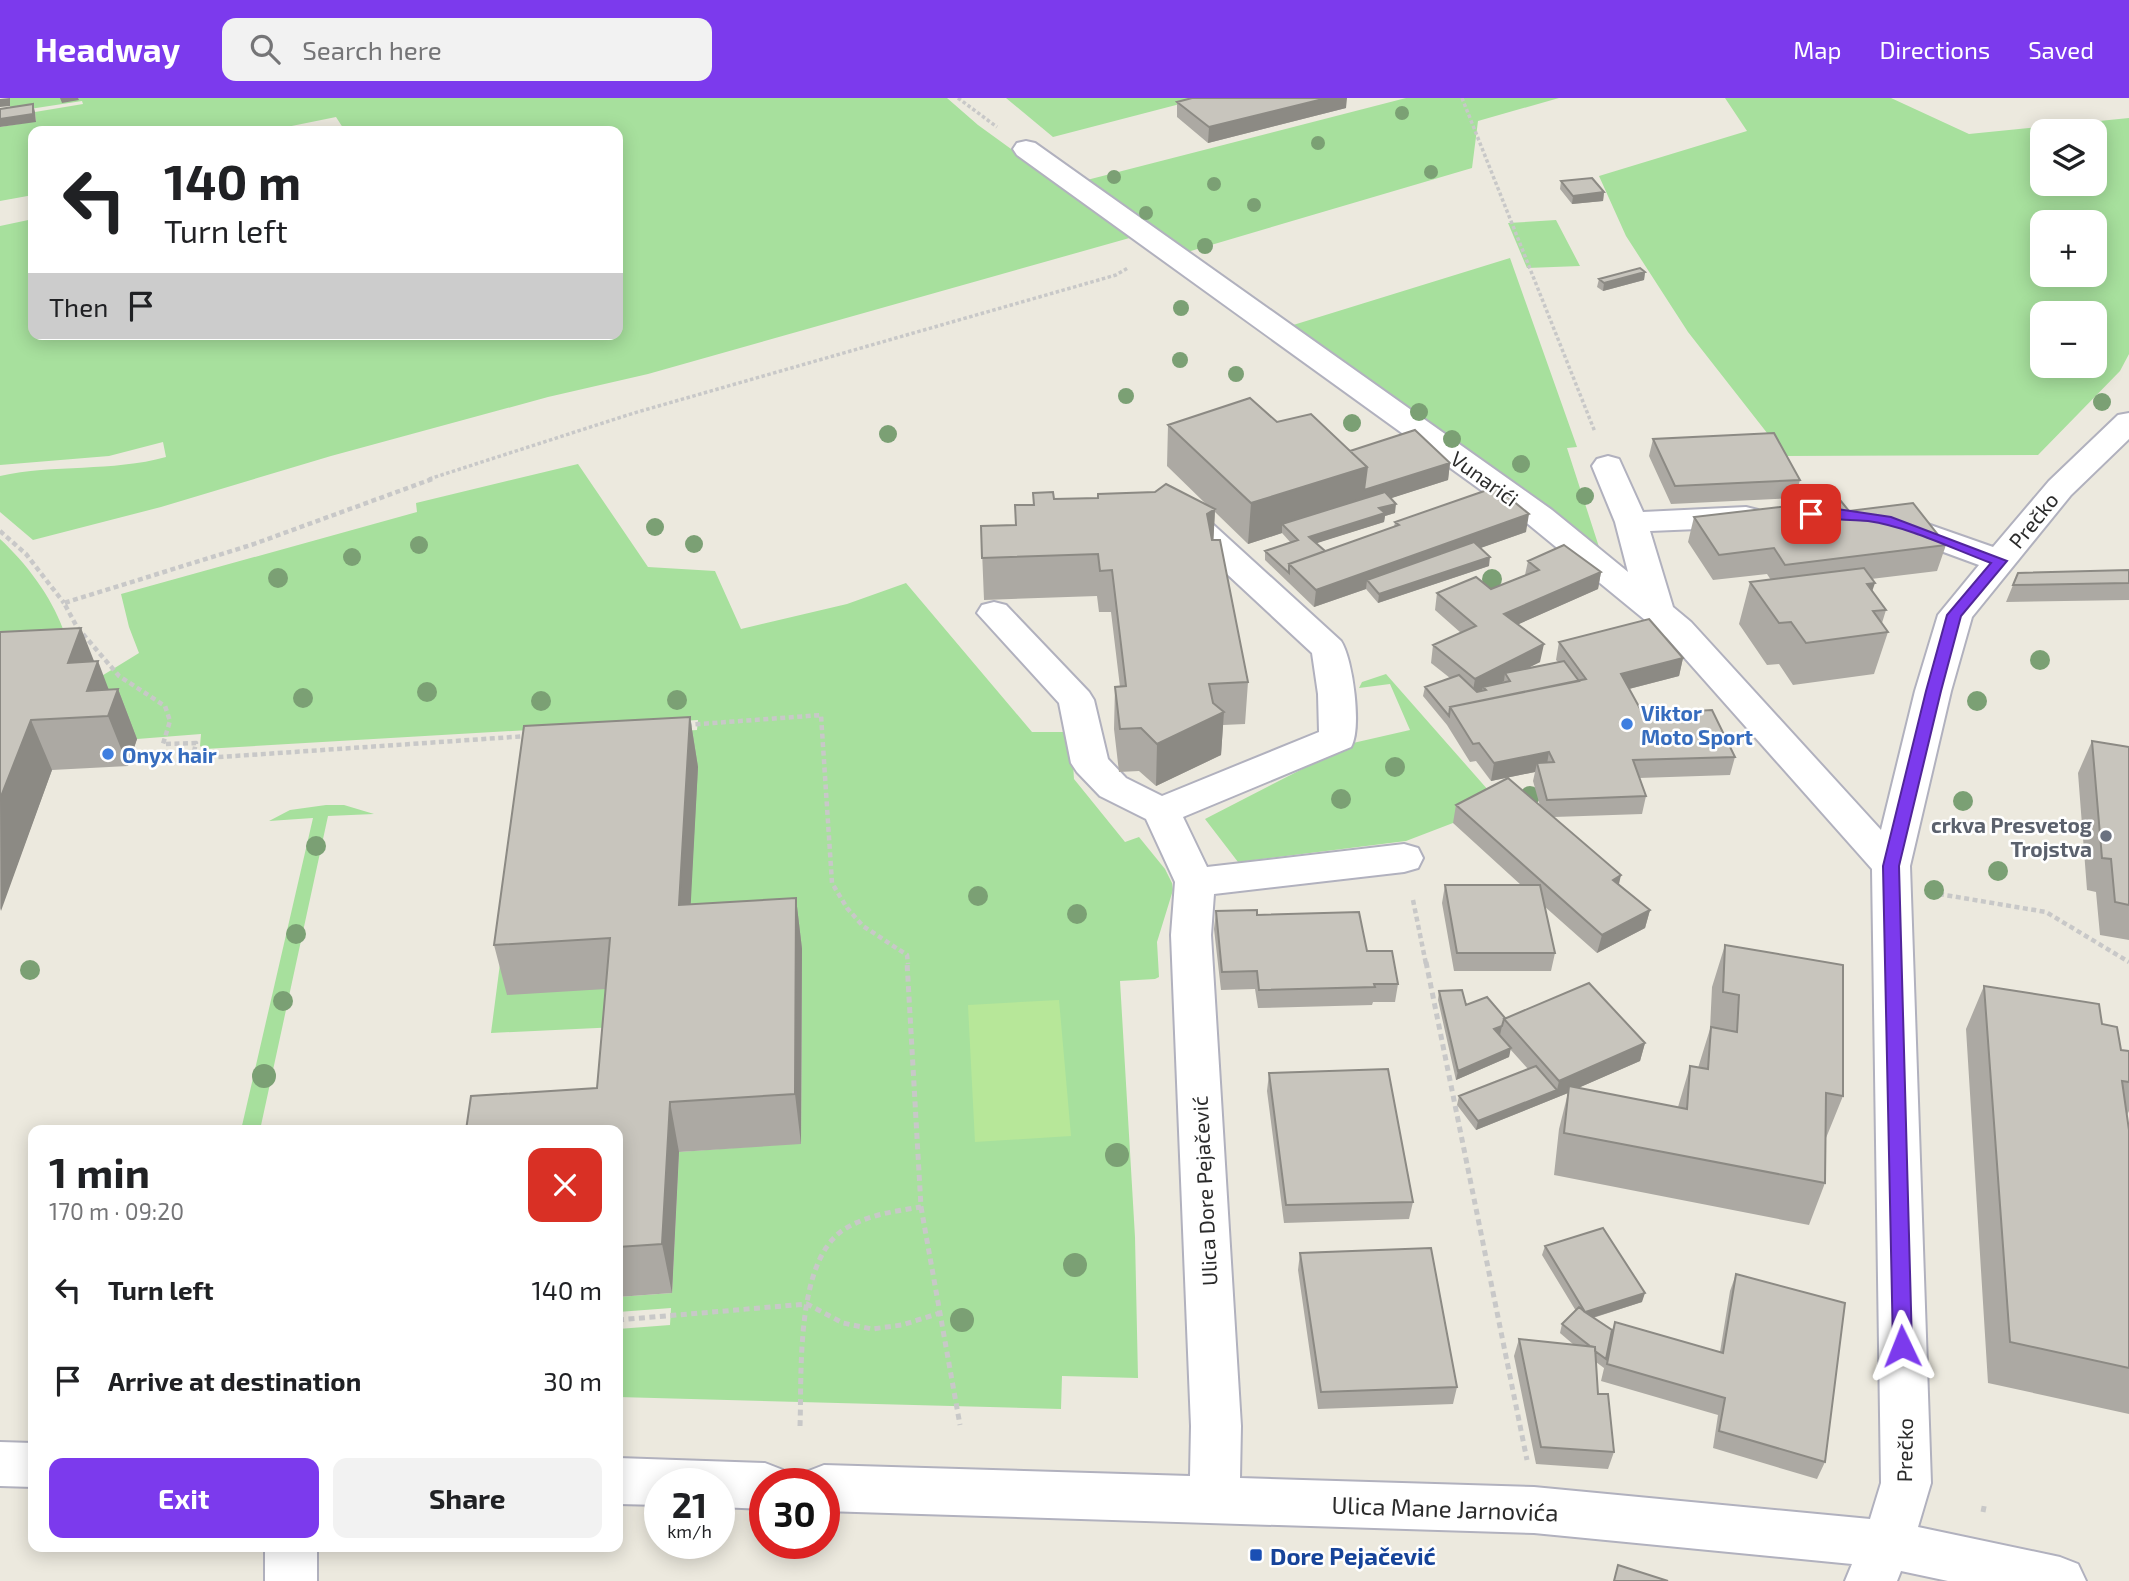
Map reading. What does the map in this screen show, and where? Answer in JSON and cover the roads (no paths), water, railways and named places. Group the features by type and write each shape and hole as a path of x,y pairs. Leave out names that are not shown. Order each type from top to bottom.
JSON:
{"street":[{"name":"Vunarići","path":"1026,149 1539,517 1657,612 1679,631 1892,876"},
{"name":"Prečko","path":"1879,1562 1906,1483 1892,876 1933,691 1955,615 2060,488 2129,422"},
{"path":"1608,466 1631,522 1657,612"},
{"path":"1160,494 1329,649 1336,694 1338,738 1161,811"},
{"path":"1631,522 1782,516"},
{"path":"1861,517 1886,520 2000,561"},
{"path":"994,613 1076,700 1090,763 1114,787 1161,811 1195,881 1404,858"},
{"name":"Ulica Dore Pejačević","path":"1195,881 1191,935 1216,1426 1214,1500"},
{"path":"0,1464 28,1465"},
{"path":"623,1481 644,1482"},
{"name":"Ulica Mane Jarnovića","path":"840,1488 1534,1510 1879,1562 2060,1581"},
{"path":"291,1552 291,1581"}],"place":[{"name":"Viktor Moto Sport","path":"1627,724"},
{"name":"Onyx hair","path":"108,754"},
{"name":"crkva Presvetog Trojstva","path":"2106,836"},
{"name":"Dore Pejačević","path":"1256,1555"}]}
